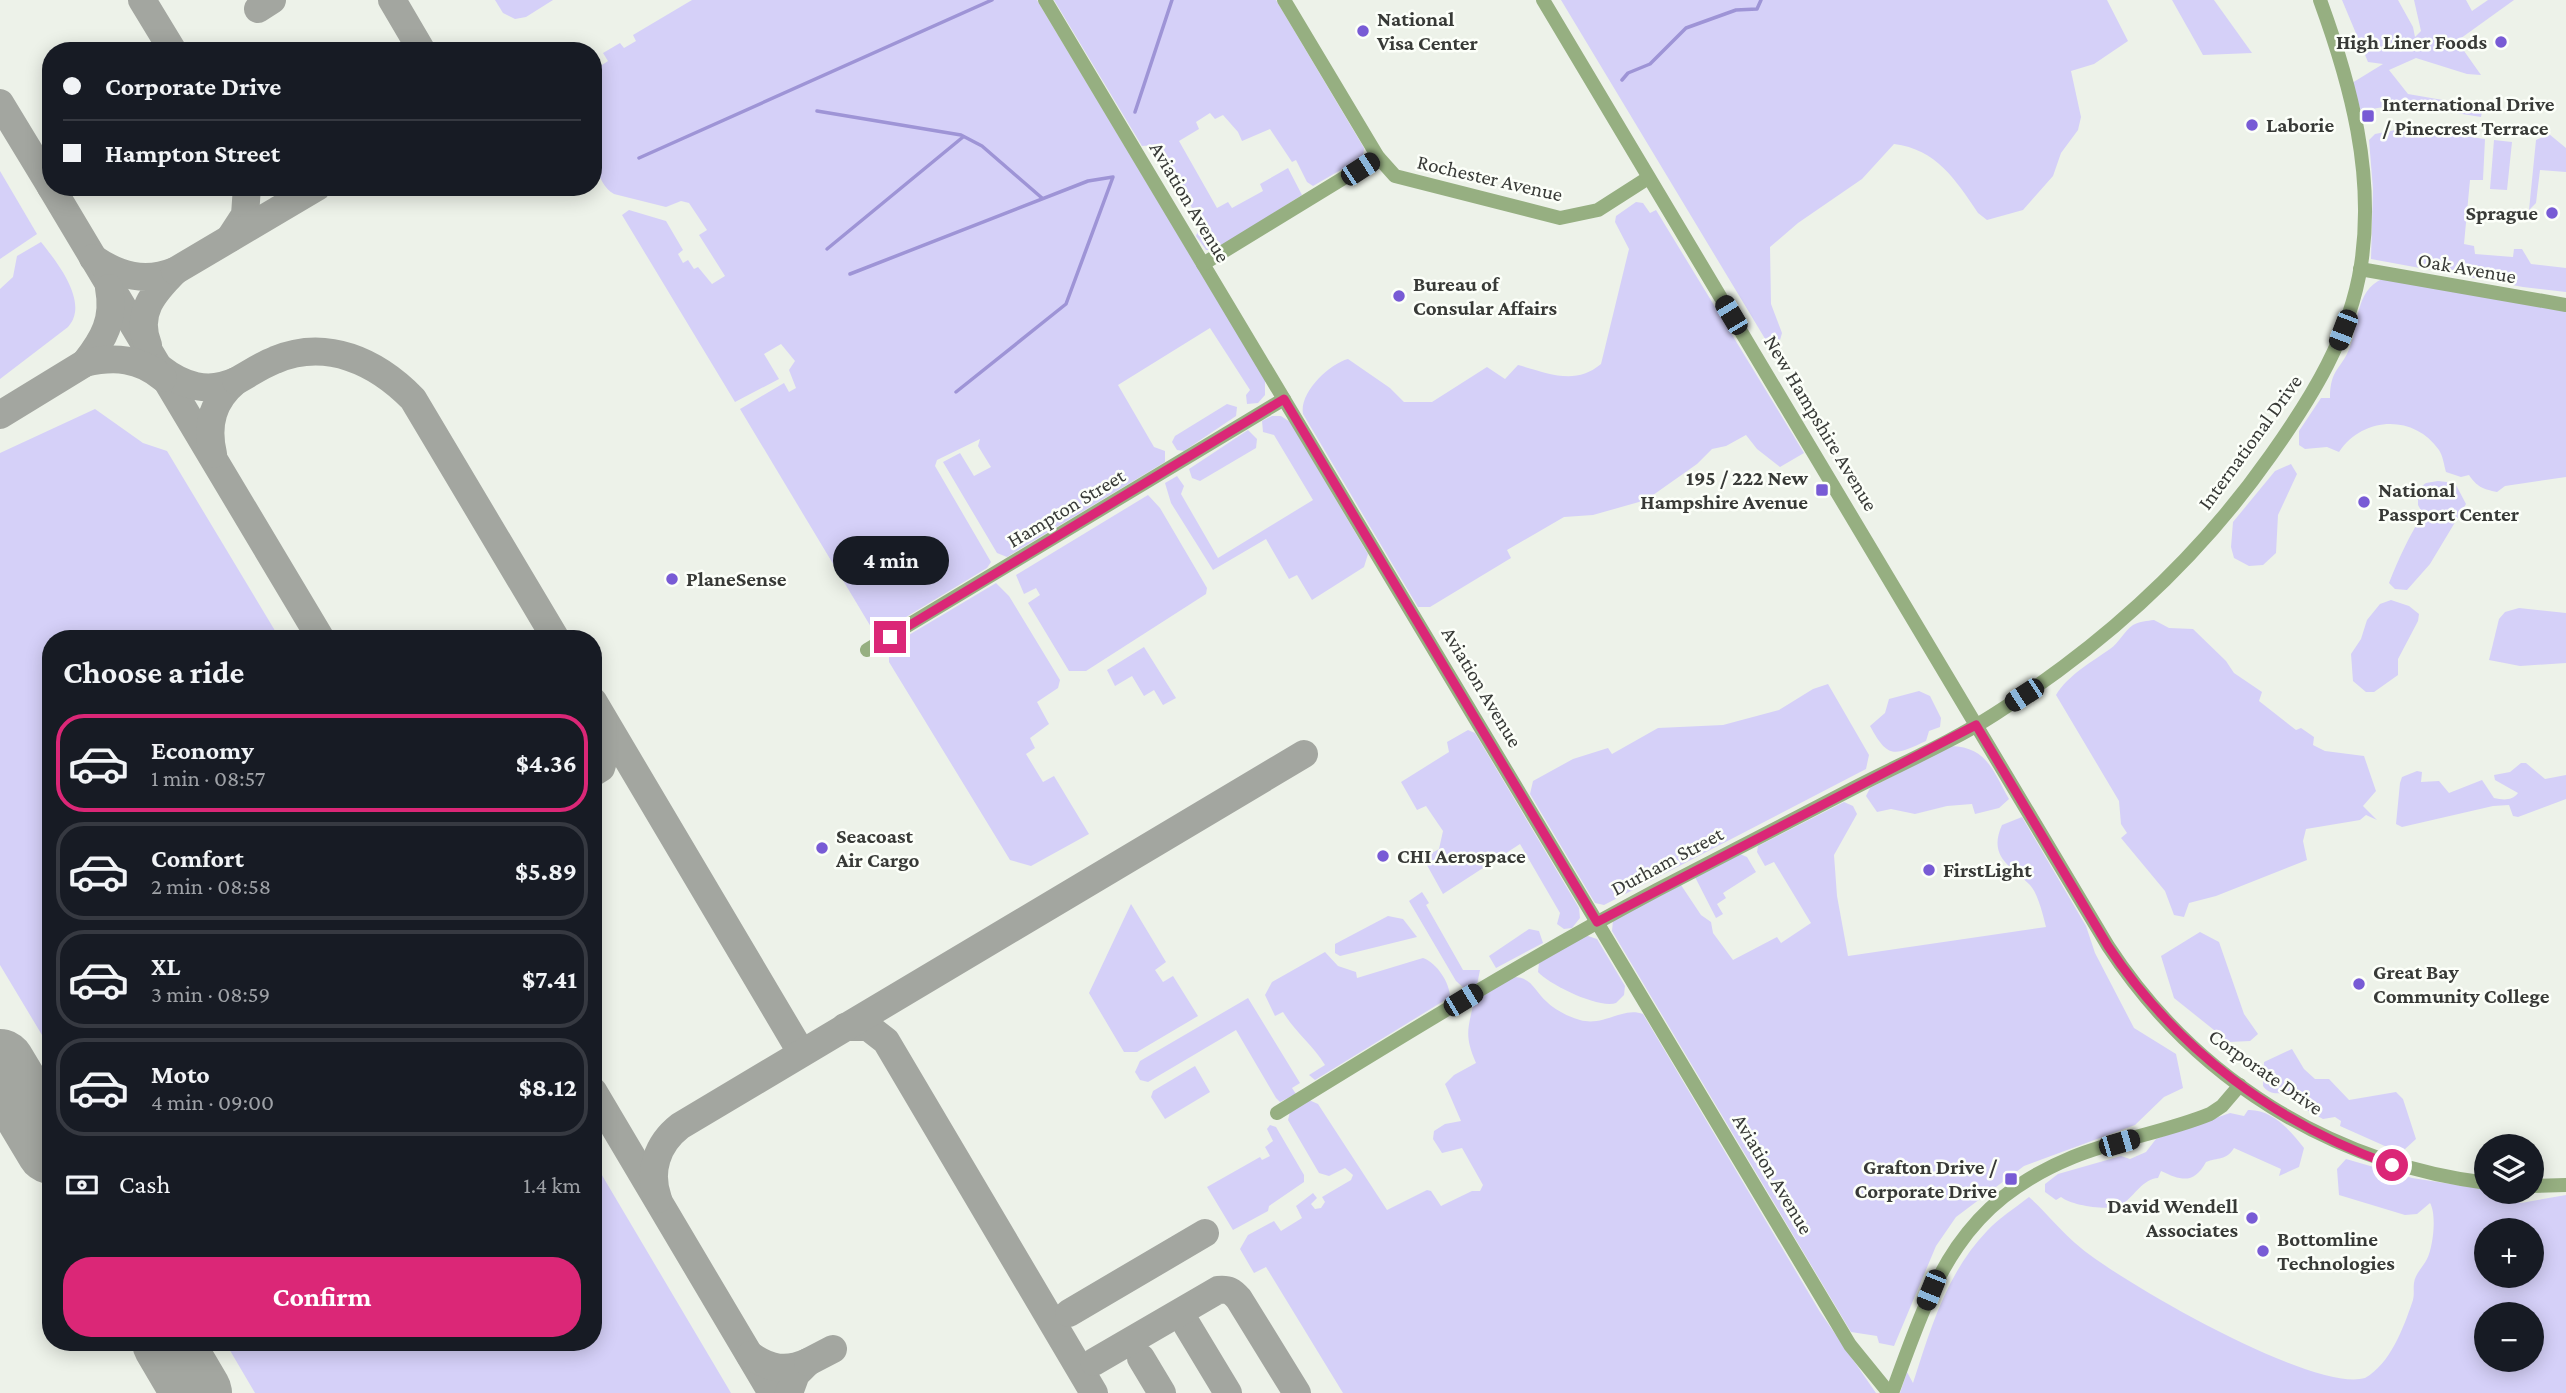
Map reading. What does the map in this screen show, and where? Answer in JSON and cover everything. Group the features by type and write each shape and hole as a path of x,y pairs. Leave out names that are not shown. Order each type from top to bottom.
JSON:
{"street":[{"name":"Aviation Avenue","path":"1045,0 1850,1345 1890,1393"},
{"name":"Rochester Avenue","path":"1284,0 1385,169 1406,180 1560,218 1598,210 1648,178"},
{"name":"New Hampshire Avenue","path":"1543,0 1976,725"},
{"name":"International Drive","path":"1976,725 2040,684 2108,631 2172,573 2218,523 2279,444 2323,375 2343,330 2360,269 2365,199 2358,130 2337,47 2320,0"},
{"path":"1203,264 1378,157"},
{"name":"Oak Avenue","path":"2360,269 2566,304"},
{"name":"Hampton Street","path":"867,650 1284,399"},
{"name":"Durham Street","path":"1277,1113 1597,922 1976,725"},
{"name":"Corporate Drive","path":"1976,725 2127,975 2182,1038 2239,1085 2327,1139 2367,1156 2420,1172 2474,1181"},
{"path":"1890,1393 1942,1268 1982,1214 2021,1183 2074,1156 2210,1114 2222,1106 2239,1085"},
{"path":"2544,1186 2566,1185"}],"shaded area":[{"path":"495,0 553,0 526,17 515,19 503,13"},
{"path":"692,0 1037,0 1265,380 1265,395 1258,403 1247,404 1246,395 1250,390 1210,328 1118,385 1154,447 1165,451 1165,462 1007,557 997,553 943,462 960,453 974,476 991,467 978,446 980,439 937,460 935,466 991,562 987,568 888,628 871,627 740,409 784,383 789,392 796,388 789,370 795,361 781,344 764,354 779,379 735,402 622,215 629,210 666,221 683,250 678,254 683,263 688,260 694,269 698,267 712,284 725,276 699,235 707,230 689,203 681,201 666,207 614,194 602,180 602,65 608,61 603,53 620,43 624,48 636,41 633,35"},
{"path":"1054,0 1276,0 1364,148 1363,157 1313,186 1307,182 1296,160 1292,162 1270,129 1242,141 1223,115 1215,119 1210,113 1196,122 1199,129 1179,141 1217,208 1228,202 1232,208 1263,191 1260,184 1288,168 1302,195 1215,250 1206,250 1196,236 1201,223 1154,145 1142,146"},
{"path":"1561,0 2107,0 2128,41 2094,64 2071,71 2081,117 2078,130 2061,153 2053,176 2023,210 1987,220 1978,213 1953,178 1933,159 1909,147 1894,144 1862,179 1798,223 1770,247 1771,304 1782,333 1780,340 1770,347"},
{"path":"2172,0 2214,0 2252,53 2203,55"},
{"path":"2342,0 2398,0 2413,27 2415,37 2421,31 2414,0 2466,0 2472,11 2488,0 2514,0 2457,41 2481,75 2467,74 2416,58 2389,70 2408,94 2483,107 2481,117 2400,104 2361,111 2352,83 2383,64 2368,62"},
{"path":"2406,128 2485,139 2483,180 2470,180 2464,244 2474,246 2475,254 2513,257 2514,249 2522,249 2531,264 2566,268 2566,292 2523,287 2371,259 2373,189 2369,140 2375,134"},
{"path":"2549,134 2566,148 2566,172 2540,170 2536,203 2529,210 2536,140"},
{"path":"2494,140 2512,142 2507,190 2490,189"},
{"path":"0,171 37,234 0,259"},
{"path":"1636,202 1643,203 1650,213 1656,210 1804,453 1780,467 1757,449 1746,435 1726,446 1712,449 1697,464 1646,500 1593,515 1564,517 1507,550 1511,558 1430,607 1418,607 1303,414 1303,406 1310,389 1324,373 1348,359 1390,388 1404,402 1432,402 1487,367 1505,379 1518,365 1561,376 1581,375 1591,371 1601,364 1629,249 1615,222 1616,216"},
{"path":"41,242 69,283 75,306 74,317 68,327 0,379 0,289 13,277 17,256"},
{"path":"2382,279 2566,308 2566,477 2505,486 2497,492 2488,490 2478,485 2469,475 2461,477 2446,472 2440,452 2429,438 2403,425 2375,426 2361,431 2339,452 2327,447 2305,449 2299,445 2299,431 2321,398 2330,398 2332,380 2350,347 2362,300 2373,284"},
{"path":"1227,404 1237,407 1236,416 1184,451 1177,450 1172,442 1175,436"},
{"path":"95,409 143,443 167,451 275,630 42,630 42,1035 0,965 0,453"},
{"path":"1272,416 1281,416 1290,422 1368,554 1364,567 1312,600 1297,575 1289,579 1266,539 1213,570 1171,503 1165,483 1177,476 1184,486 1181,494 1218,558 1313,500 1274,435 1263,432 1262,421"},
{"path":"1248,430 1257,439 1256,448 1200,481 1192,478 1189,469"},
{"path":"2291,464 2297,474 2278,515 2276,553 2263,565 2249,566 2234,558 2231,547 2233,522 2275,471"},
{"path":"2426,483 2455,483 2466,504 2430,564 2407,590 2395,589 2389,583 2423,514 2418,505 2418,489"},
{"path":"1148,495 1160,508 1207,588 1206,594 1086,671 1069,671 1028,603 1040,595 1036,588 1024,594 1016,575"},
{"path":"996,583 1009,596 1060,680 1058,688 1037,702 1049,724 1030,738 1035,748 1026,754 1043,782 1054,776 1089,834 1031,866 1010,860 889,662 889,651 897,642"},
{"path":"2391,600 2409,606 2419,614 2418,621 2398,659 2398,675 2374,692 2366,692 2353,681 2351,654 2361,639 2367,620 2380,604"},
{"path":"2519,608 2566,613 2566,663 2520,666 2489,660 2499,619 2505,612"},
{"path":"2154,620 2169,628 2193,629 2226,661 2234,673 2262,692 2259,701 2296,730 2301,728 2314,737 2313,745 2325,751 2364,756 2376,791 2363,806 2377,820 2366,815 2360,820 2306,829 2303,841 2307,860 2216,896 2189,903 2184,917 2174,915 2165,891 2121,838 2127,833 2121,824 2119,801 2056,695 2074,675 2113,646 2133,625"},
{"path":"1144,647 1176,698 1163,705 1154,690 1144,696 1132,676 1115,686 1107,670"},
{"path":"1828,684 1869,755 1866,769 1604,905 1595,903 1530,794 1533,781 1573,759 1608,748 1612,754 1658,728 1723,725 1779,710 1813,689"},
{"path":"1919,691 1930,696 1941,718 1940,727 1929,731 1926,741 1906,750 1899,752 1887,749 1870,726 1885,713 1889,699"},
{"path":"1468,730 1475,733 1579,908 1580,918 1572,928 1564,929 1557,924 1560,913 1520,844 1443,894 1423,858 1439,849 1443,831 1426,806 1417,810 1401,782 1449,752 1447,742"},
{"path":"1951,746 1973,751 1988,762 2009,799 1999,808 1975,814 1972,804 1947,806 1915,814 1891,809 1877,812 1866,796 1870,788"},
{"path":"2521,763 2526,763 2545,779 2566,775 2566,799 2518,817 2513,816 2509,805 2493,806 2402,827 2396,824 2402,777 2417,771 2422,772 2421,782 2439,781 2449,793 2482,780 2494,798 2507,799 2518,793 2495,780 2494,775 2510,772"},
{"path":"1844,802 1853,806 1857,814 1834,855 1837,896 1848,956 2046,927 2033,889 2004,861 1998,846 2002,825 2022,817 2086,926 2095,953 2134,1028 2176,1054 2183,1088 2164,1097 2135,1125 2024,1166 1956,1217 1936,1246 1894,1346 1879,1343 1877,1336 1851,1332 1612,931 1613,920 1681,885 1701,915 1711,922 1713,933 1733,960 1777,937 1781,943 1811,923 1774,862 1765,866 1757,852 1758,846"},
{"path":"1740,854 1747,857 1756,872 1723,893 1726,898 1717,904 1723,914 1716,918 1695,877"},
{"path":"1422,892 1429,903 1426,905 1463,970 1480,970 1477,985 1465,989 1456,981 1409,901"},
{"path":"1131,904 1166,962 1155,970 1163,982 1173,976 1198,1016 1137,1052 1124,1052 1089,993"},
{"path":"1388,916 1403,919 1417,937 1340,956 1335,953 1335,944"},
{"path":"1529,929 1539,931 1543,943 1496,968 1489,956"},
{"path":"2200,932 2219,942 2244,1014 2258,1034 2250,1041 2229,1042 2174,998 2161,956"},
{"path":"1585,935 1597,939 1625,986 1624,995 1616,1003 1598,1003 1575,995 1538,972 1539,963"},
{"path":"1325,952 1338,966 1356,972 1357,978 1423,958 1442,974 1450,997 1315,1080 1309,1075 1325,1065 1283,1012 1275,1016 1265,995 1272,982"},
{"path":"1514,977 1525,979 1550,1005 1580,1020 1597,1021 1636,1012 1643,1014 1820,1312 1876,1393 1343,1393 1266,1267 1254,1273 1240,1249 1248,1235 1274,1221 1281,1231 1302,1218 1296,1206 1313,1193 1317,1198 1311,1204 1315,1209 1321,1208 1325,1202 1322,1197 1351,1180 1353,1175 1345,1168 1329,1176 1319,1173 1288,1120 1290,1112 1309,1100 1318,1104 1387,1210 1427,1190 1431,1191 1441,1206 1472,1191 1480,1191 1483,1185 1462,1148 1442,1153 1433,1139 1434,1131 1445,1124 1461,1121 1445,1084 1454,1075 1476,1063 1468,1032 1474,1001"},
{"path":"1248,998 1300,1083 1292,1088 1296,1094 1280,1102 1276,1098 1236,1030 1148,1082 1140,1080 1135,1072 1140,1061"},
{"path":"2292,1049 2304,1069 2315,1079 2329,1079 2349,1100 2396,1092 2403,1099 2416,1139 2404,1150 2396,1151 2340,1126 2341,1121 2335,1117 2323,1119 2303,1108 2295,1090 2270,1092 2263,1086 2264,1062"},
{"path":"1195,1066 1210,1092 1165,1119 1151,1097 1153,1091"},
{"path":"2248,1110 2273,1117 2293,1135 2304,1148 2299,1167 2279,1176 2281,1169 2234,1148 2225,1157 2206,1162 2192,1177 2175,1177 2161,1171 2158,1178 2143,1184 2123,1204 2111,1208 2092,1207 2061,1197 2056,1200 2045,1192 2045,1184 2058,1174 2121,1156 2130,1159 2146,1152 2156,1139 2230,1113 2244,1116"},
{"path":"1270,1125 1276,1127 1304,1175 1304,1182 1269,1206 1268,1211 1233,1230 1207,1187 1260,1157 1262,1160 1270,1156 1265,1147 1273,1141 1267,1129"},
{"path":"2346,1159 2412,1178 2474,1188 2474,1204 2544,1204 2544,1199 2566,1195 2566,1393 1900,1393 1907,1372 1913,1383 1941,1302 1961,1265 1992,1226 2029,1197 2067,1236 2103,1264 2220,1332 2305,1369 2340,1378 2365,1378 2382,1364 2404,1324 2413,1300 2417,1274 2431,1247 2433,1215 2430,1203 2417,1214 2405,1215 2339,1195 2337,1169"},
{"path":"602,1175 731,1393 255,1393 230,1351 602,1351"}],"waterway":[{"path":"639,158 992,0"},
{"path":"1135,112 1172,0"},
{"path":"1622,80 1628,73 1650,64 1686,28 1736,10 1757,9 1761,0"},
{"path":"817,111 961,135 982,146 1042,198"},
{"path":"827,249 963,137"},
{"path":"850,274 1088,181 1113,177 1066,304 956,392"}],"taxiway":[{"path":"142,0 168,42"},
{"path":"258,9 272,0"},
{"path":"392,0 417,42"},
{"path":"0,103 42,172"},
{"path":"56,196 316,630"},
{"path":"230,238 245,215 246,196"},
{"path":"175,271 302,196"},
{"path":"93,258 132,276 153,277 175,271 154,295 145,313 148,345"},
{"path":"85,363 98,346 109,319 109,288"},
{"path":"236,381 275,360 313,352 350,357 384,374 413,399 551,630"},
{"path":"0,415 85,363 126,360 145,366 163,378"},
{"path":"160,368 196,386 216,387 236,381 222,396 213,413 210,433 213,454"},
{"path":"602,716 801,1052"},
{"path":"602,721 602,765"},
{"path":"658,1199 654,1178 657,1159 665,1141 680,1126 1304,754"},
{"path":"845,1027 868,1027 886,1041 1094,1393"},
{"path":"602,1106 772,1393"},
{"path":"1069,1313 1205,1233"},
{"path":"1094,1362 1218,1290 1225,1290 1232,1292 1239,1299 1297,1393"},
{"path":"1187,1325 1228,1393"},
{"path":"808,1362 833,1349"},
{"path":"750,1355 778,1368 808,1362 796,1374 789,1393"},
{"path":"1141,1358 1162,1393"}],"runway":[{"path":"0,1064 42,1134"},
{"path":"172,1351 197,1393"}],"place":[{"name":"National Visa Center","path":"1363,31"},
{"name":"High Liner Foods","path":"2501,42"},
{"name":"International Drive / Pinecrest Terrace","path":"2368,116"},
{"name":"Laborie","path":"2252,125"},
{"name":"Sprague","path":"2552,213"},
{"name":"Bureau of Consular Affairs","path":"1399,296"},
{"name":"195 / 222 New Hampshire Avenue","path":"1822,490"},
{"name":"National Passport Center","path":"2364,502"},
{"name":"PlaneSense","path":"672,579"},
{"name":"Seacoast Air Cargo","path":"822,848"},
{"name":"CHI Aerospace","path":"1383,856"},
{"name":"FirstLight","path":"1929,870"},
{"name":"Great Bay Community College","path":"2359,984"},
{"name":"Grafton Drive / Corporate Drive","path":"2011,1179"},
{"name":"David Wendell Associates","path":"2252,1218"},
{"name":"Bottomline Technologies","path":"2263,1251"}],"route":[{"path":"890,637 1153,481 1284,399 1597,922 1976,725 2127,975 2182,1038 2239,1085 2293,1119 2327,1139 2392,1165"}]}
